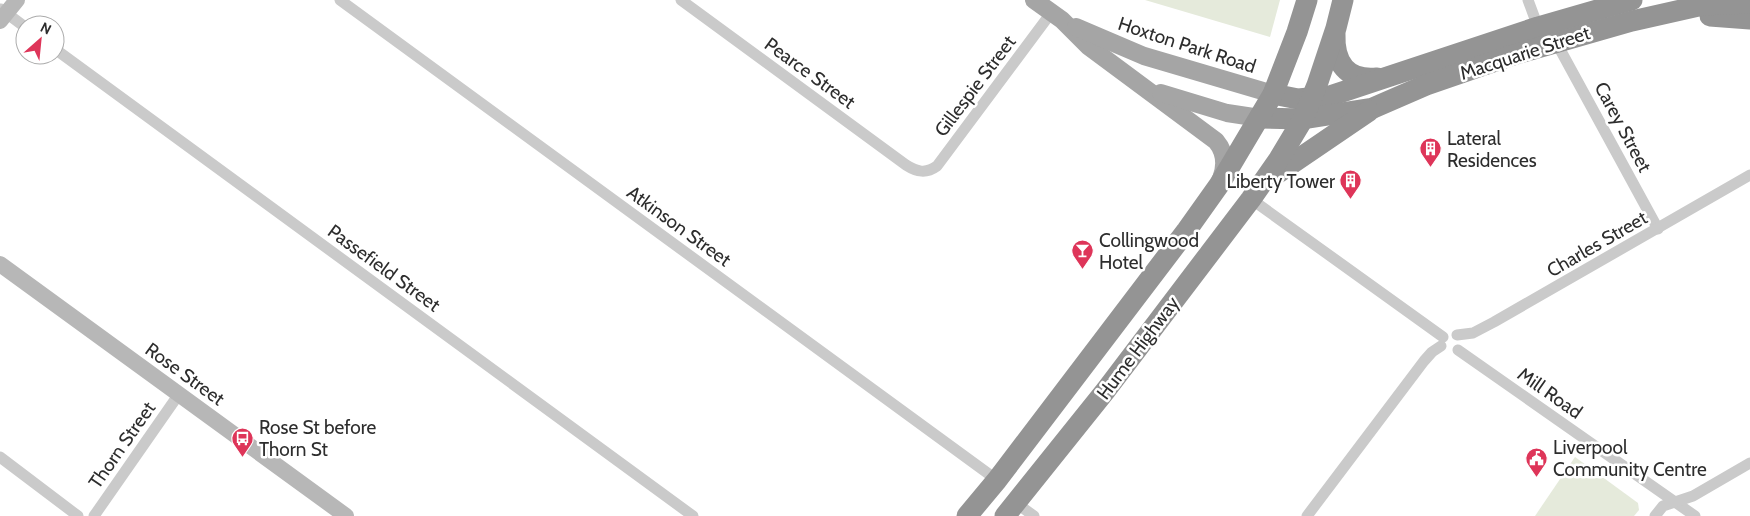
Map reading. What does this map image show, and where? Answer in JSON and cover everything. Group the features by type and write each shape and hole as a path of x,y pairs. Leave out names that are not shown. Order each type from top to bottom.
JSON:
{"highway":[{"name":"Hume Highway","path":"967,516 997,480 1219,185 1273,94 1298,32 1307,0"},
{"path":"1343,0 1336,28 1336,47 1345,70 1362,79 1387,78"},
{"name":"Macquarie Street","path":"1273,94 1298,99 1330,96 1538,27 1637,9 1750,3"},
{"name":"Macquarie Street","path":"1260,118 1303,118 1373,108 1435,82 1556,42 1637,9"},
{"path":"1637,9 1659,15 1750,19"},
{"name":"Hume Highway","path":"1010,509 1106,390 1279,159 1312,99 1336,28"},
{"path":"1256,192 1373,108"}],"main road":[{"name":"Hoxton Park Road","path":"1034,0 1088,46 1218,144 1223,152 1225,166 1219,185"},
{"name":"Hoxton Park Road","path":"1056,17 1094,36 1144,56 1273,94"},
{"name":"Hoxton Park Road","path":"1123,72 1141,83 1172,97 1226,113 1260,118"}],"street":[{"path":"15,21 2,14 17,0"},
{"name":"Atkinson Street","path":"340,0 997,480"},
{"name":"Pearce Street","path":"681,0 913,170 921,171"},
{"path":"1528,0 1538,27"},
{"name":"Gillespie Street","path":"921,171 930,171 937,166 1056,17"},
{"name":"Carey Street","path":"1556,42 1658,229"},
{"name":"Passefield Street","path":"65,56 693,516"},
{"name":"Charles Street","path":"1457,335 1473,333 1494,322 1750,175"},
{"path":"1256,192 1442,342 1445,351 1450,353 1458,350 1461,342 1457,335 1448,333 1442,342 1424,361 1307,516"},
{"name":"Rose Street","path":"0,264 346,516"},
{"name":"Mill Road","path":"1458,350 1695,516"},
{"name":"Thorn Street","path":"94,516 180,394"},
{"path":"0,457 78,516"},
{"path":"1655,516 1663,506 1693,496 1750,463"},
{"path":"1010,509 1034,516"}],"shaded area":[{"path":"1145,0 1280,0 1270,37"},
{"path":"1575,457 1638,503 1639,510 1634,516 1535,516"}],"place":[{"name":"Lateral Residences","path":"1431,168"},
{"name":"Liberty Tower","path":"1351,200"},
{"name":"Collingwood Hotel","path":"1083,270"},
{"name":"Rose St before Thorn St","path":"243,457"},
{"name":"Liverpool Community Centre","path":"1537,477"}]}
